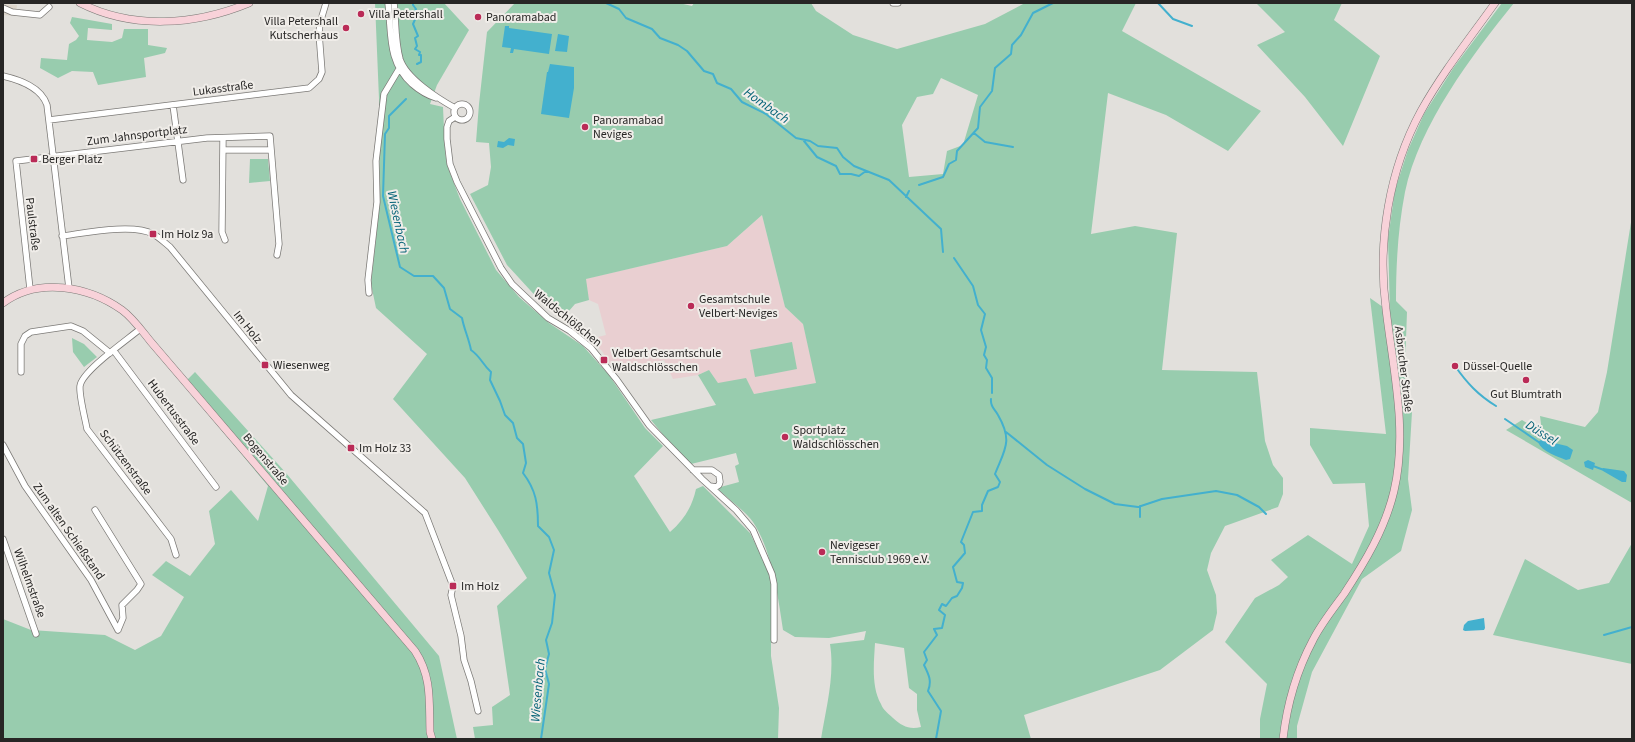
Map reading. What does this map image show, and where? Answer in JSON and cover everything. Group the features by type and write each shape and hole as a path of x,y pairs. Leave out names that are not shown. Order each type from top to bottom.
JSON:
{"main road":[{"path":"80,3 113,16 143,22 199,18 250,3"},
{"name":"Asbrucher Straße","path":"1283,739 1291,694 1300,667 1322,625 1371,550 1380,533 1394,492 1400,449 1399,413 1384,285 1385,229 1392,190 1403,154 1420,113 1452,62 1495,3"},
{"name":"Bogenstraße","path":"3,303 20,292 30,289 45,287 69,288 98,297 111,303 123,311 140,328 415,650 423,663 427,674 430,732 432,739"}],"street":[{"name":"Lukasstraße","path":"49,120 309,88 318,79 322,72 320,23 326,3"},
{"path":"388,3 395,62 418,89 455,108"},
{"path":"369,293 368,280 377,202 376,161 382,108 384,94 401,68 397,45 394,3"},
{"path":"893,3 898,3"},
{"path":"3,8 12,12 40,15 49,7"},
{"path":"3,76 15,79 31,86 45,97 69,288"},
{"path":"460,104 466,104 471,110 470,116 464,120 458,119 455,117 455,108 460,104"},
{"path":"173,105 183,180"},
{"name":"Waldschlößchen","path":"455,117 449,121 447,127 450,164 457,182 500,268 512,284 548,318 570,331 591,348 649,426 708,485 736,510 754,530 772,574 774,584 774,640"},
{"name":"Zum Jahnsportplatz","path":"16,161 207,138 270,136 279,244 277,255"},
{"path":"223,138 222,232 225,240"},
{"path":"223,150 271,150"},
{"name":"Paulstraße","path":"16,161 30,289"},
{"name":"Im Holz","path":"62,236 135,229 153,234 170,248 291,395 425,513 453,586 451,595 461,636 464,660 478,711"},
{"name":"Hubertusstraße","path":"22,372 21,344 25,336 31,332 71,326 83,331 112,352 216,487"},
{"name":"Schützenstraße","path":"140,328 87,372 80,385 87,428 171,539 176,555"},
{"name":"Zum alten Schießstand","path":"3,445 25,486 91,580 118,630 123,618 122,605 141,584 95,510"},
{"path":"693,470 712,470 719,475 719,485 716,487 708,485"},
{"name":"Wilhelmstraße","path":"3,539 5,553 36,634"}],"shaded area":[{"path":"3,4 17,5 16,16 3,15"},
{"name":"Gesamtschule Velbert-Neviges","path":"762,215 785,307 803,324 817,383 754,394 718,383 709,370 698,375 673,379 664,360 616,373 602,351 590,339 606,335 598,304 589,300 585,279 727,246"}],"green space":[{"path":"375,3 444,3 469,30 437,85 430,104 443,107 447,165 460,199 496,270 519,297 549,323 583,346 609,375 645,428 663,446 634,476 670,532 687,513 696,489 703,486 750,533 769,572 771,584 771,656 779,708 778,739 475,739 473,727 493,725 492,707 510,695 497,606 527,578 465,478 393,399 427,354 376,308 371,284 379,210 380,123"},
{"path":"515,3 679,3 692,6 694,3 811,3 816,11 853,35 897,49 985,24 1025,3 1136,3 1122,31 1261,111 1228,151 1166,115 1108,93 1091,234 1135,226 1177,233 1162,370 1257,372 1265,441 1273,465 1283,478 1283,494 1278,507 1225,526 1211,553 1207,570 1216,595 1217,613 1213,630 1160,670 1024,715 1031,739 821,739 831,680 830,644 864,640 866,631 829,638 795,637 783,630 770,560 760,533 750,518 717,488 739,482 735,466 739,464 736,453 691,464 669,442 651,420 716,405 698,375 709,370 718,383 746,378 754,394 816,383 803,324 785,307 762,215 727,246 586,279 589,300 575,304 562,319 541,302 507,265 470,194 488,185 491,167 489,143 476,142 487,32","holes":["941,78 978,95 963,145 947,151 943,174 909,177 902,125 917,97 933,94","875,643 904,648 909,688 917,694 917,710 921,727 909,728 903,725 896,721 882,706 874,682"]},
{"path":"1256,3 1342,3 1334,20 1380,56 1343,146 1305,97 1257,45 1285,32"},
{"path":"1502,3 1514,3 1481,45 1449,92 1435,116 1412,167 1405,192 1398,246 1396,301 1407,312 1405,366 1412,412 1408,479 1412,510 1401,551 1362,579 1312,672 1297,726 1297,739 1260,739 1260,719 1267,684 1225,642 1255,598 1279,585 1288,577 1271,560 1308,535 1352,564 1369,526 1365,483 1333,484 1310,445 1310,428 1386,434 1370,298 1390,312 1388,239 1395,190 1408,150 1424,114 1454,67"},
{"path":"72,17 112,24 112,30 88,28 87,40 112,42 122,38 124,29 148,29 148,45 167,48 165,53 144,58 146,77 98,85 93,72 72,71 58,78 40,68 41,58 67,60 69,44 76,40 79,36 70,23"},
{"path":"250,159 268,159 270,181 249,183"},
{"path":"1632,216 1632,503 1506,430 1522,420 1542,432 1540,416 1585,427 1598,412 1607,372"},
{"path":"72,338 84,344 97,357 84,367 73,352"},
{"path":"792,342 797,369 755,377 750,350"},
{"path":"195,372 286,473 439,656 457,739 3,739 3,619 31,630 105,635 135,650 161,636 184,597 152,575 166,561 190,576 215,544 209,511 231,490 258,521 268,486 183,384"},
{"path":"1632,543 1632,664 1493,635 1525,559 1578,590 1609,583"}],"water":[{"path":"505,26 509,26 509,28 552,34 549,54 514,49 513,53 510,53 511,48 502,47"},
{"path":"558,34 569,36 567,52 555,51"},
{"path":"550,64 574,67 574,88 569,118 541,114 547,72"},
{"path":"509,138 515,139 514,146 508,145 503,148 497,147 498,141 504,142"},
{"path":"1541,440 1567,446 1573,450 1570,459 1566,460 1546,451 1538,442"},
{"path":"1588,460 1595,463 1593,470 1585,467 1584,462"},
{"path":"1603,468 1624,471 1627,475 1626,482 1622,482 1603,471"},
{"path":"1484,618 1484,630 1463,630 1464,625 1468,621"}],"waterway":[{"name":"Wiesenbach","path":"413,3 417,15 413,24 418,36 415,38 417,46 415,49 420,52 419,55 421,55 421,62 417,64"},
{"name":"Hombach","path":"606,3 619,9 626,18 652,29 660,38 678,45 687,51 704,71 713,74 717,83 731,89 742,102 766,114 796,138 810,141 818,146 837,148 843,157 854,166 889,180 941,229 943,252"},
{"path":"919,185 943,177 949,164 956,160 957,151 978,128 980,107 992,91 995,68 1011,54 1012,45 1021,35 1033,13 1053,3"},
{"path":"1158,3 1173,19 1192,26"},
{"name":"Wiesenbach","path":"406,99 389,116 389,128 385,134 383,196 400,267 414,276 433,276 444,288 450,309 462,318 471,350 491,372 490,380 505,415 513,423 517,438 523,444 526,463 523,473 531,485 535,498 538,526 549,537 554,550 549,573 555,595 552,623 546,640 549,654 545,669 549,684 541,739"},
{"path":"974,133 985,142 1013,147"},
{"path":"804,141 817,157 836,166 840,174 859,176 866,171"},
{"name":"Hombach","path":"906,197 909,191"},
{"name":"Hombach","path":"954,258 973,286 978,305 985,314 981,330 986,347 984,355 987,360 986,368 992,378 992,393"},
{"name":"Düssel","path":"1455,366 1473,388 1496,406"},
{"name":"Hombach","path":"936,739 941,711 928,691 930,681 924,665 927,660 924,652 937,635 934,629 942,628 945,615 939,610 942,604 946,606 952,598 957,596 962,588 963,583 957,582 953,567 965,553 964,545 961,542 973,512 982,511 982,505 988,491 998,487 1000,482 995,474 1006,445 1006,439 1003,424 992,406 991,399"},
{"name":"Düssel","path":"1505,419 1540,443"},
{"path":"1006,432 1047,465 1085,489 1115,504 1138,507 1162,499 1216,491 1237,495 1259,507 1266,514"},
{"name":"Düssel","path":"1593,466 1604,470"},
{"path":"1140,506 1140,517"},
{"path":"1604,635 1632,627"}],"place":[{"name":"Villa Petershall","path":"361,14"},
{"name":"Panoramabad","path":"478,17"},
{"name":"Villa Petershall Kutscherhaus","path":"346,28"},
{"name":"Panoramabad Neviges","path":"585,127"},
{"name":"Berger Platz","path":"34,159"},
{"name":"Im Holz 9a","path":"153,234"},
{"name":"Gesamtschule Velbert-Neviges","path":"691,306"},
{"name":"Velbert Gesamtschule Waldschlösschen","path":"604,360"},
{"name":"Wiesenweg","path":"265,365"},
{"name":"Düssel-Quelle","path":"1455,366"},
{"name":"Gut Blumtrath","path":"1526,380"},
{"name":"Sportplatz Waldschlösschen","path":"785,437"},
{"name":"Im Holz 33","path":"351,448"},
{"name":"Nevigeser Tennisclub 1969 e.V.","path":"822,552"},
{"name":"Im Holz","path":"453,586"}]}
